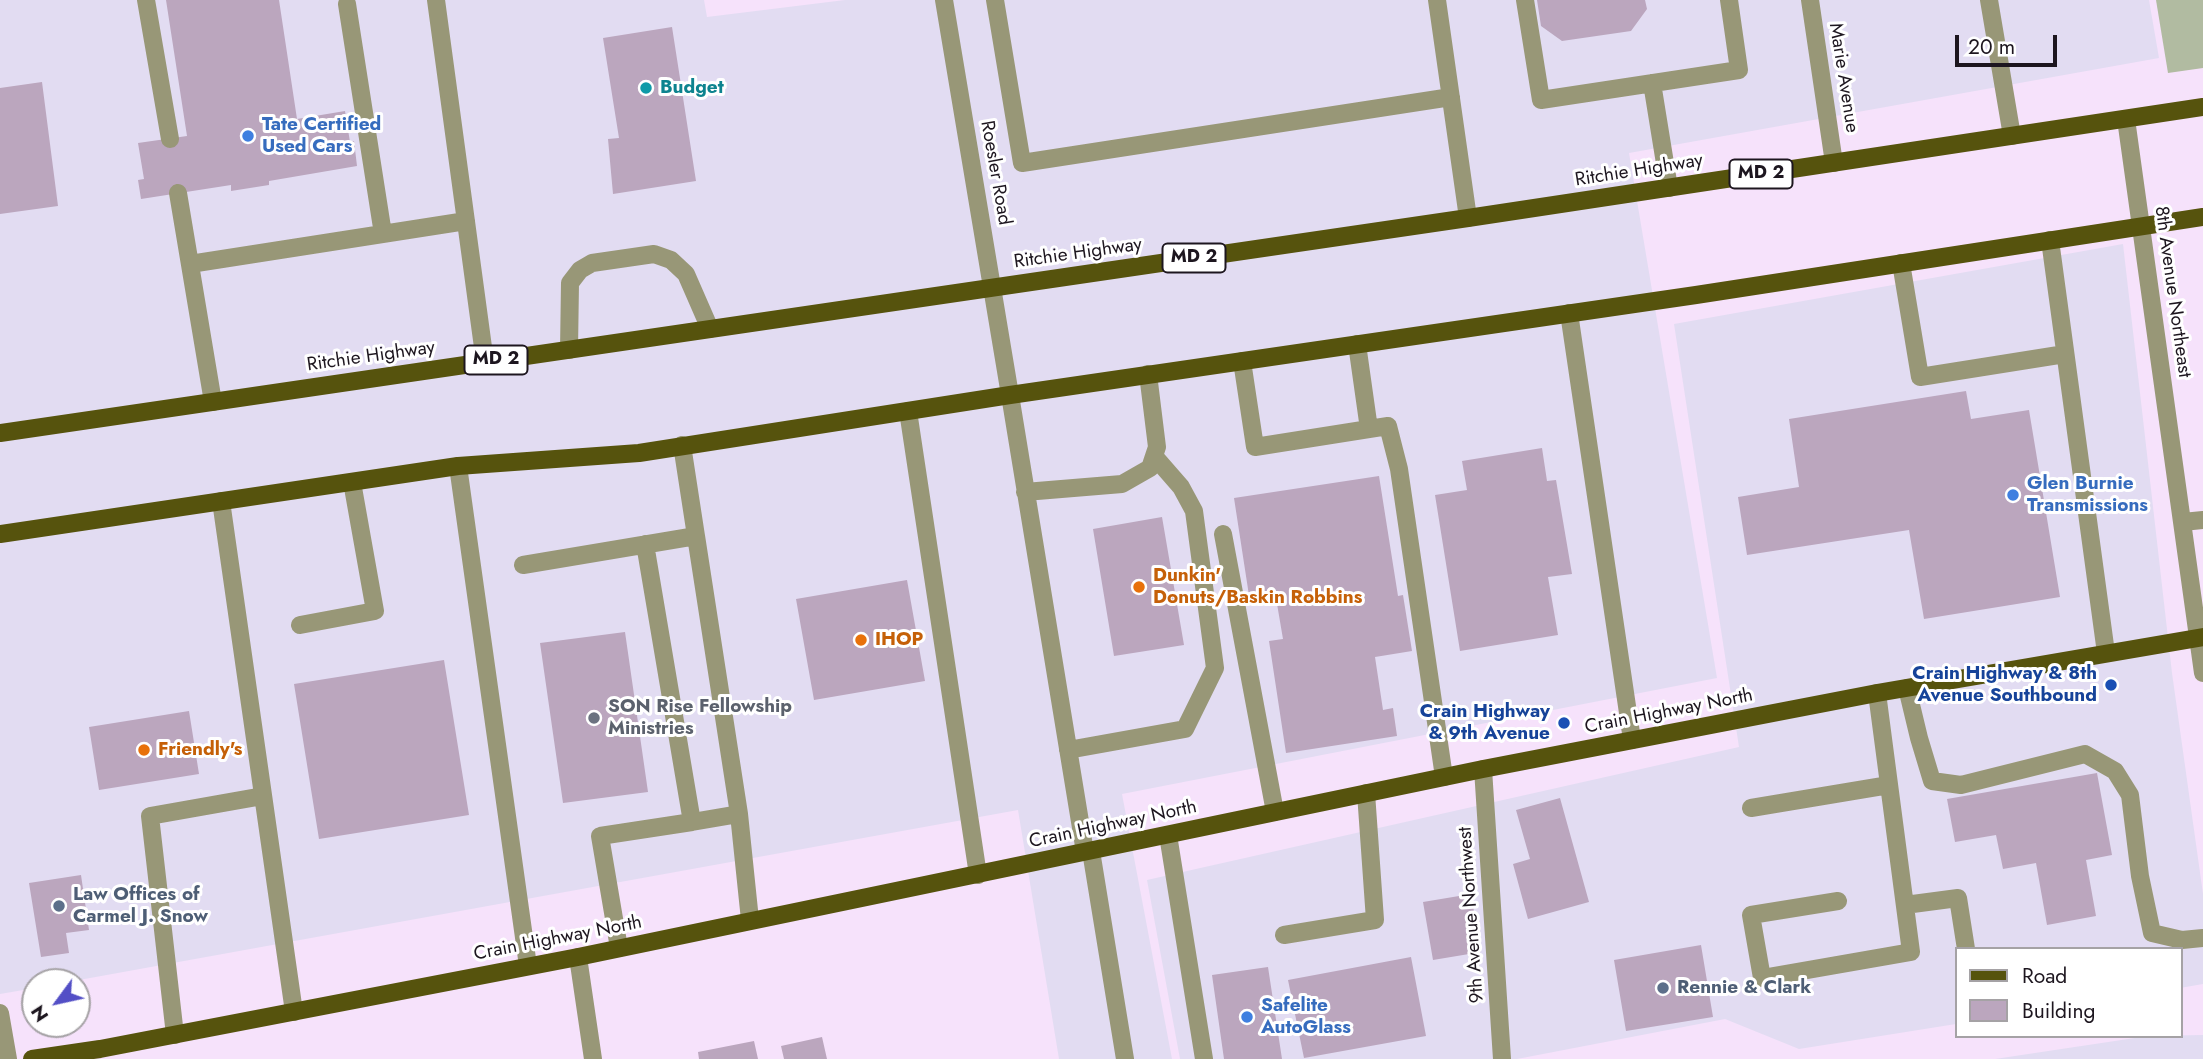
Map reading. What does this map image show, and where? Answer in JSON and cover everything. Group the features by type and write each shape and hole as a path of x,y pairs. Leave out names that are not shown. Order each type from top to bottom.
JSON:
{"main road":[{"name":"Ritchie Highway","path":"0,433 1468,218 2203,107"},
{"path":"0,534 457,466 639,453 1148,374 2203,217"},
{"name":"Crain Highway North","path":"32,1059 101,1054 175,1035 578,957 1483,769 1877,693 2201,637"}],"street":[{"path":"146,0 170,139"},
{"path":"436,0 485,362"},
{"name":"Roesler Road","path":"944,0 1068,750 1125,1059"},
{"path":"995,0 1022,163 1451,97"},
{"path":"1437,0 1468,218"},
{"path":"1525,0 1541,100 1740,70 1729,0"},
{"name":"Marie Avenue","path":"1810,0 1834,163"},
{"path":"1989,0 2012,136"},
{"path":"347,4 383,234"},
{"path":"1652,83 1669,188"},
{"name":"8th Avenue Northeast","path":"2126,119 2201,637 2203,673"},
{"path":"178,193 213,402"},
{"path":"190,264 466,221"},
{"path":"2050,240 2106,653"},
{"path":"569,350 570,283 580,270 592,263 654,254 671,260 686,274 710,329"},
{"path":"1902,263 1920,377 2065,354"},
{"path":"1569,313 1632,740"},
{"path":"1357,344 1369,429"},
{"path":"1242,361 1255,447 1388,426 1399,469 1444,777"},
{"path":"1026,492 1122,484 1150,468 1157,447 1148,374"},
{"path":"908,411 978,875"},
{"path":"682,445 739,814 750,920"},
{"path":"1068,750 1185,729 1215,668 1194,511 1181,487 1154,456"},
{"path":"457,466 528,966"},
{"path":"300,625 375,611 352,482"},
{"path":"221,501 294,1012"},
{"path":"2183,522 2203,520"},
{"path":"1223,534 1275,812"},
{"path":"523,565 696,536"},
{"path":"645,544 692,822"},
{"path":"1907,688 1932,781 1961,785 2085,754 2115,771 2130,795 2140,876 2152,933 2182,940 2203,938"},
{"path":"1838,901 1751,915 1762,978 1911,952 1877,693"},
{"name":"9th Avenue Northwest","path":"1483,769 1502,1059"},
{"path":"1751,808 1889,785"},
{"path":"1284,935 1376,920 1366,793"},
{"path":"175,1035 150,816 263,796"},
{"path":"619,948 600,836 739,814"},
{"path":"1168,835 1204,1059"},
{"path":"1905,905 1958,898 1966,947"},
{"path":"578,957 593,1059"},
{"path":"0,1013 8,1059"}],"shaded area":[{"path":"0,0 704,0 707,17 845,0 2149,0 2159,58 1629,153 1717,678 1122,794 1172,1059 1059,1059 1018,810 91,978 91,968 21,968 21,990 0,994"},
{"path":"2123,244 2172,673 2203,894 2203,984 2182,988 2182,947 1954,947 1954,1024 1799,1049 1725,1019 1517,1059 1180,1059 1147,880 1739,747 1674,324"},
{"path":"2182,1035 2203,1035 2203,1059 1995,1059 2135,1038 2182,1038"}],"green space":[{"path":"2156,0 2203,0 2203,68 2168,73"}],"building":[{"path":"166,0 279,0 297,119 345,111 350,142 354,141 357,166 269,181 269,185 231,191 231,185 141,199 138,180 144,179 138,143 187,136"},
{"path":"1537,0 1645,0 1647,9 1631,31 1562,41 1541,26"},
{"name":"Budget","path":"672,27 696,181 613,194 608,139 619,138 603,38"},
{"path":"42,82 58,206 0,214 0,88"},
{"path":"1966,391 1971,419 2029,410 2060,597 1924,619 1909,530 1747,555 1738,497 1799,487 1789,419"},
{"path":"1542,448 1547,481 1556,480 1572,574 1548,577 1558,635 1460,651 1435,495 1467,490 1462,461"},
{"path":"1379,476 1398,596 1403,595 1412,651 1375,657 1383,710 1393,708 1397,736 1286,753 1269,641 1283,639 1276,598 1250,602 1234,498"},
{"name":"Dunkin' Donuts/Baskin Robbins","path":"1162,517 1184,645 1114,656 1093,529"},
{"name":"IHOP","path":"907,580 925,681 814,700 796,599"},
{"name":"SON Rise Fellowship Ministries","path":"625,632 648,792 563,803 540,643"},
{"path":"444,660 469,815 319,839 294,684"},
{"name":"Friendly's","path":"189,711 199,774 99,790 89,727"},
{"path":"2097,773 2112,855 2086,860 2096,916 2047,925 2036,863 2003,869 1996,835 1955,842 1947,799"},
{"path":"1560,798 1589,902 1528,919 1513,864 1530,859 1516,810"},
{"name":"Law Offices of Carmel J. Snow","path":"81,875 89,930 66,933 69,953 41,957 29,883"},
{"path":"1471,894 1481,952 1433,960 1423,902"},
{"name":"Rennie & Clark","path":"1701,945 1713,1017 1626,1031 1614,960"},
{"path":"1411,957 1426,1036 1304,1058 1288,980"},
{"name":"Safelite AutoGlass","path":"1268,967 1282,1059 1224,1059 1212,975"},
{"path":"822,1037 827,1059 784,1059 781,1046"},
{"path":"754,1041 758,1059 699,1059 698,1052"}],"place":[{"name":"Budget","path":"646,88"},
{"name":"Tate Certified Used Cars","path":"248,136"},
{"name":"Glen Burnie Transmissions","path":"2013,495"},
{"name":"Dunkin' Donuts/Baskin Robbins","path":"1139,587"},
{"name":"IHOP","path":"861,640"},
{"name":"Crain Highway & 8th Avenue Southbound","path":"2111,685"},
{"name":"SON Rise Fellowship Ministries","path":"594,718"},
{"name":"Crain Highway & 9th Avenue","path":"1564,723"},
{"name":"Friendly's","path":"144,750"},
{"name":"Law Offices of Carmel J. Snow","path":"59,906"},
{"name":"Rennie & Clark","path":"1663,988"},
{"name":"Safelite AutoGlass","path":"1247,1017"}]}
